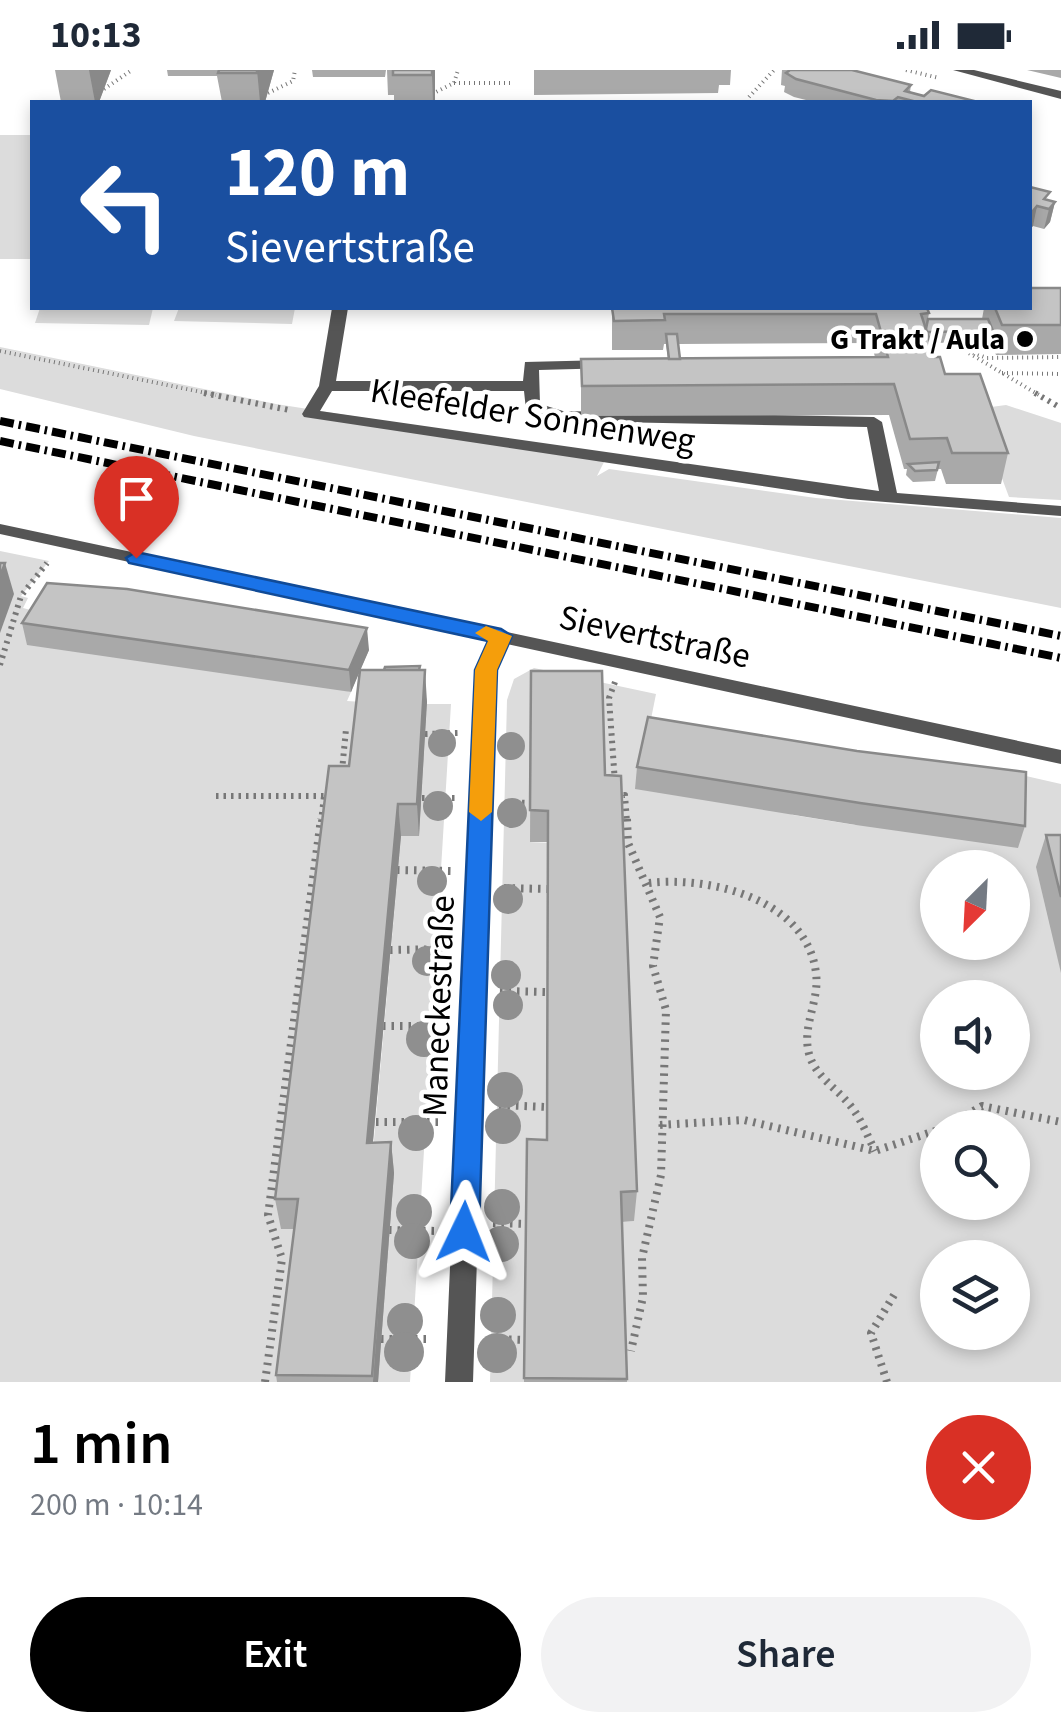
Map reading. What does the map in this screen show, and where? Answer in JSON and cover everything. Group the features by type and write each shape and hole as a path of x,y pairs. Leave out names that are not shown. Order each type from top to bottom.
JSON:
{"street":[{"path":"959,70 1061,95"},
{"path":"310,414 327,386 340,310"},
{"path":"623,364 532,365 532,407 562,416 874,422 889,497"},
{"path":"327,386 532,386"},
{"name":"Kleefelder Sonnenweg","path":"310,414 605,461 889,497 1061,510"},
{"name":"Sievertstraße","path":"0,529 1061,757"},
{"name":"Maneckestraße","path":"459,1382 486,670 501,636"}],"path":[{"path":"104,89 132,70"},
{"path":"268,93 293,81 295,70"},
{"path":"454,82 458,70"},
{"path":"750,97 774,70"},
{"path":"432,94 454,82 513,83"},
{"path":"952,342 1061,408"},
{"path":"959,349 987,358 1061,357"},
{"path":"0,352 310,414"},
{"path":"999,372 1061,374"},
{"path":"0,664 21,596 64,542"},
{"path":"624,662 609,698 616,795 625,795 628,843 649,883 660,917 653,966 666,1010 661,1174 642,1258 643,1298 631,1351"},
{"path":"265,1382 282,1259 268,1215 324,796 341,781 346,730"},
{"path":"216,796 324,796"},
{"path":"397,870 548,889"},
{"path":"649,883 667,879 707,882 766,906 805,936 817,974 806,1014 811,1062 854,1109 875,1150"},
{"path":"390,950 476,949"},
{"path":"474,990 548,992"},
{"path":"383,1026 472,1025"},
{"path":"975,1110 982,1106 1002,1110"},
{"path":"376,1122 547,1107"},
{"path":"1030,1116 1061,1122"},
{"path":"660,1125 744,1120 875,1150 920,1135"},
{"path":"389,1230 464,1232"},
{"path":"886,1382 871,1333 894,1295"},
{"path":"381,1339 460,1338"}],"shaded area":[{"path":"0,135 30,135 30,259 0,259"},
{"path":"39,310 153,310 149,325 35,323"},
{"path":"178,310 295,310 292,324 174,321"},
{"path":"0,347 276,404 607,456 597,476 609,469 816,498 1061,518 1061,608 194,436 0,389"},
{"path":"1006,405 1061,423 1061,500 1009,497 976,409"},
{"path":"0,551 49,561 21,596 28,598 23,608 351,692 347,701 363,702 281,1228 303,1229 285,1382 0,1382"},
{"path":"534,668 656,694 647,739 793,815 855,825 991,768 1061,784 1061,1382 624,1382 619,1222 634,1221 620,844 530,842 547,843 547,1170 525,1382 490,1382 507,700 514,679"},
{"path":"427,704 451,704 410,1382 378,1382 371,1173 401,836 419,836"}],"building":[{"path":"257,70 257,73 218,73"},
{"path":"393,70 432,70 432,75 393,75"},
{"path":"852,70 911,85 905,91 924,96 931,90 970,100 876,100 786,73"},
{"path":"1032,188 1050,192 1044,199 1055,202 1049,209 1037,206 1032,212"},
{"path":"1032,288 1061,288 1061,325 1002,325 996,310 1032,310"},
{"path":"612,310 928,310 929,313 921,314 935,357 940,357 945,374 980,374 1008,453 952,453 947,438 910,439 894,384 582,386 581,359 888,357 876,314 664,314 665,320 614,321"},
{"path":"928,319 988,319 993,331 927,332"},
{"path":"666,334 677,334 680,359 669,359"},
{"path":"939,462 937,470 915,471 908,464"},
{"path":"47,583 127,589 367,628 349,670 22,623"},
{"path":"420,666 419,670 384,670 385,667"},
{"path":"360,670 425,670 417,804 398,804 367,1143 391,1142 372,1376 276,1375 298,1199 275,1199 329,766 349,766"},
{"path":"531,671 602,671 605,775 621,776 637,1191 621,1192 627,1379 524,1378 527,1139 547,1140 548,811 530,810"},
{"path":"648,717 857,751 1026,772 1025,826 637,767"},
{"path":"1046,835 1061,835 1061,897"}],"railway":[{"path":"0,421 1061,636"},
{"path":"0,441 1061,658"}],"slow traffic":[{"path":"481,812 486,670 501,636 486,633"}],"place":[{"name":"G Trakt / Aula","path":"1025,339"}],"route":[{"path":"136,558 501,636 486,670 464,1232"}]}
